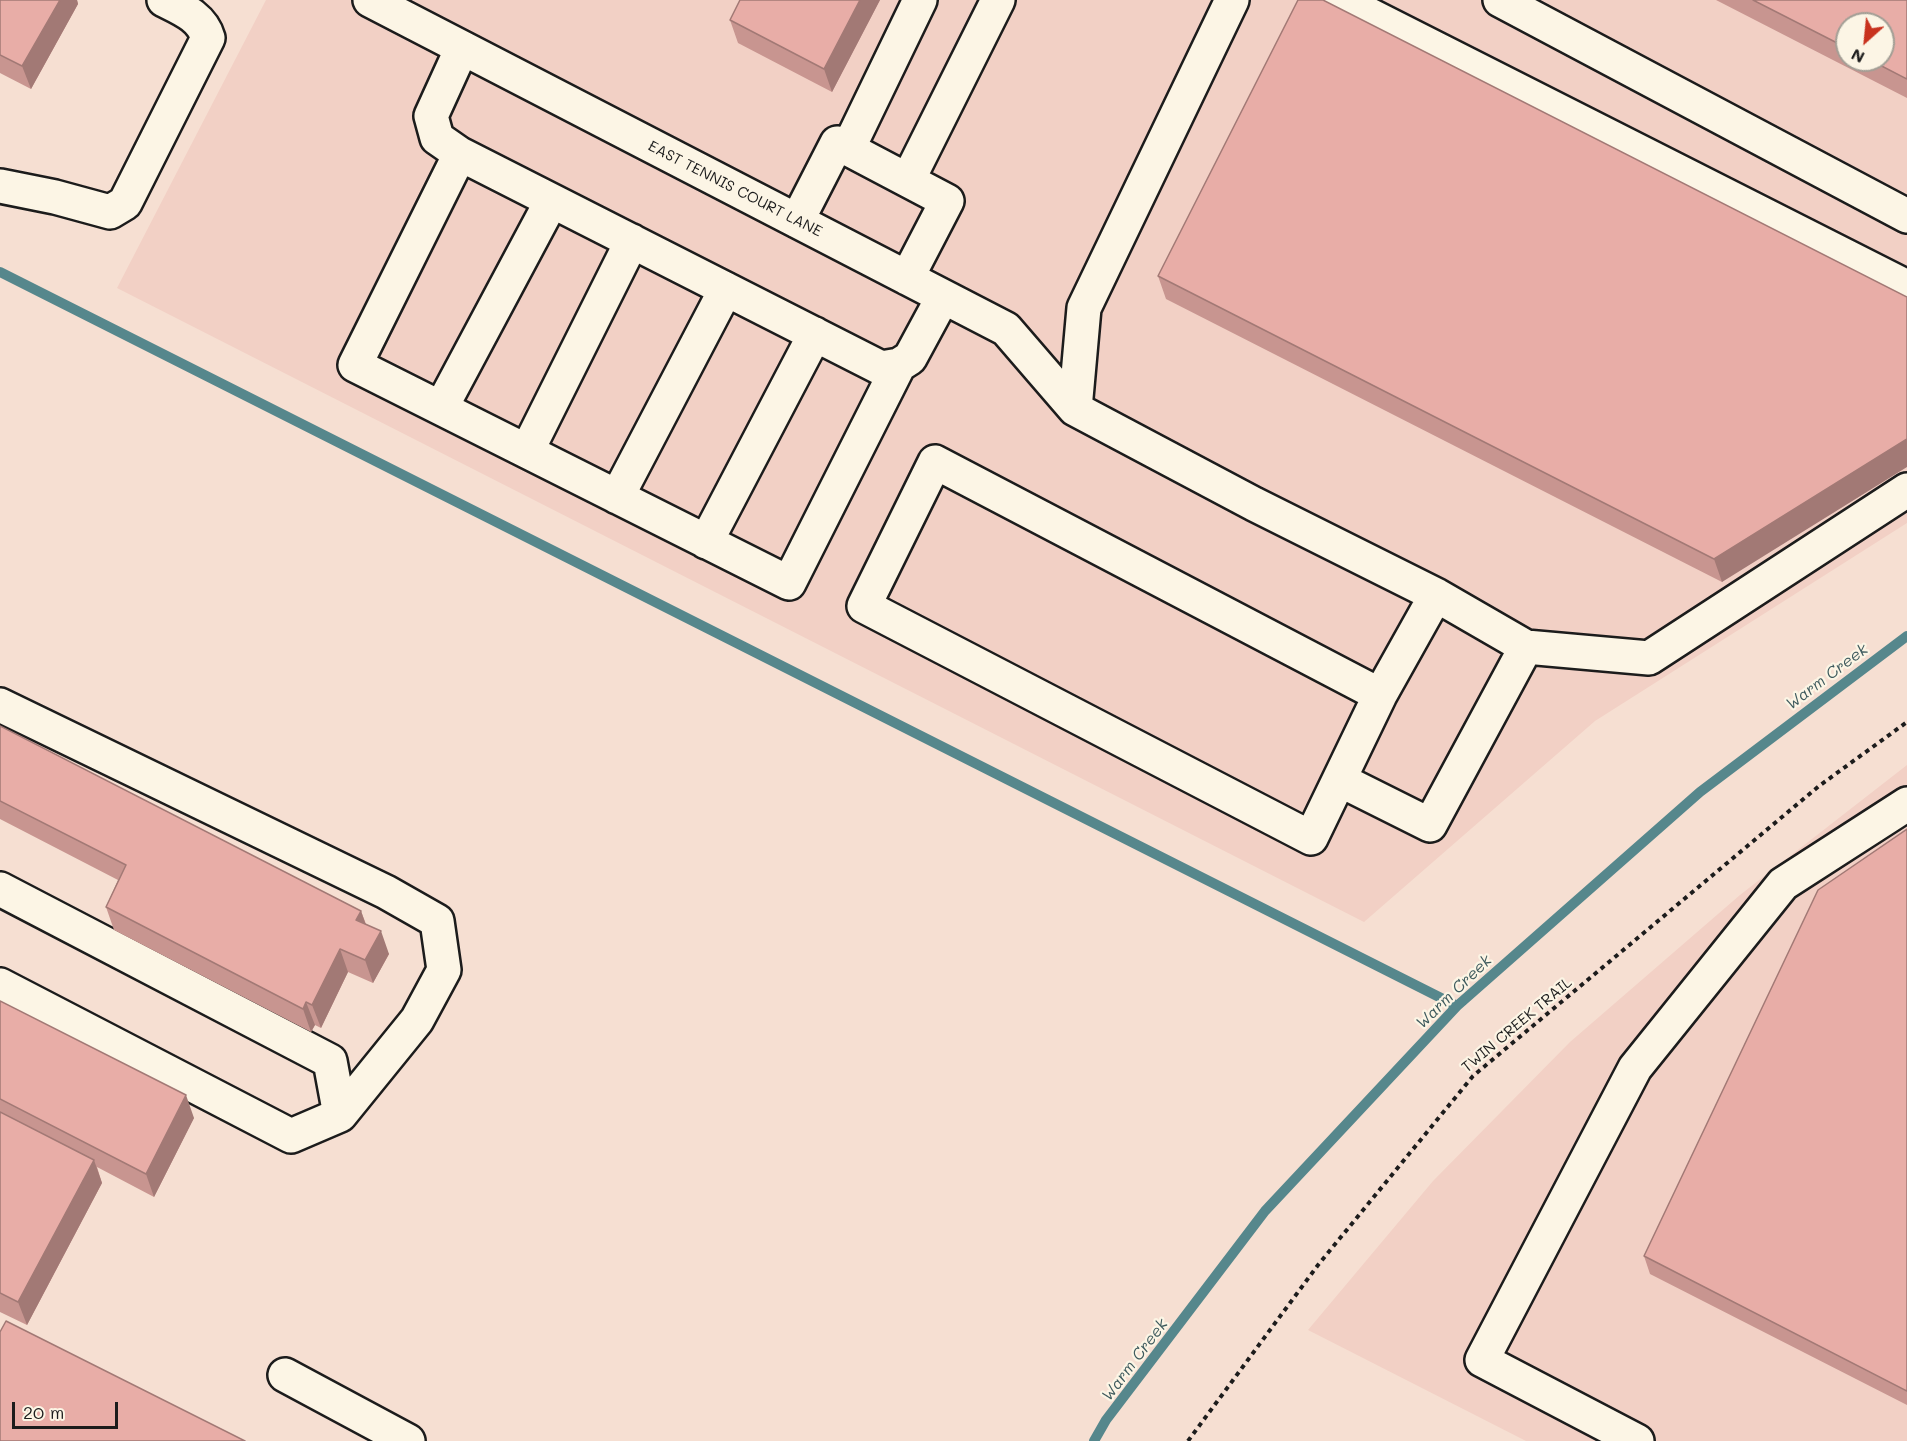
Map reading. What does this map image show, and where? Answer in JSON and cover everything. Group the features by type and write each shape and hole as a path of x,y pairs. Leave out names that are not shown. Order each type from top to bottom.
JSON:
{"street":[{"path":"0,186 55,196 110,212 125,202 208,38 205,26 188,13 164,0"},
{"name":"EAST TENNIS COURT LANE","path":"370,0 1006,329 1075,409"},
{"path":"848,149 920,0"},
{"path":"908,180 998,0"},
{"path":"1232,0 1084,308 1075,409 1254,504 1436,595 1526,647 1649,658 1907,490"},
{"path":"1340,0 1907,287"},
{"path":"1500,0 1907,216"},
{"path":"462,48 431,116 437,138 460,154 551,202 881,368 899,365 910,358 943,297"},
{"path":"797,221 837,143 908,180 947,201 906,278"},
{"path":"460,154 355,365 789,584 899,365"},
{"path":"441,408 551,202"},
{"path":"527,451 632,241"},
{"path":"617,497 726,289"},
{"path":"706,542 815,334"},
{"path":"1380,695 935,462 864,606 1311,838 1380,695 1436,595"},
{"path":"1340,780 1430,825 1526,647"},
{"path":"0,705 386,892 437,921 444,970 417,1020 340,1115 291,1136 0,985"},
{"path":"1637,1441 1482,1360 1635,1068 1783,884 1907,804"},
{"path":"0,889 330,1061 340,1115"},
{"path":"285,1375 408,1441"}],"path":[{"name":"TWIN CREEK TRAIL","path":"1188,1441 1318,1265 1473,1077 1819,786 1907,722"}],"shaded area":[{"path":"266,0 1907,0 1907,523 1595,721 1364,922 117,288"},
{"path":"1907,765 1907,1441 1526,1441 1308,1330 1433,1181 1570,1042 1740,895"}],"building":[{"path":"0,0 60,0 22,66 0,55"},
{"path":"740,0 860,0 824,69 730,20"},
{"path":"1298,0 1323,0 1907,297 1907,439 1714,559 1158,276"},
{"path":"1753,0 1907,0 1907,79 1893,72 1895,12 1835,12 1835,42"},
{"path":"0,726 361,911 356,920 381,931 365,960 340,949 312,1005 306,1002 303,1009 106,907 126,865 0,801"},
{"path":"1907,829 1907,1391 1644,1256 1818,890"},
{"path":"0,1001 186,1095 146,1174 0,1099"},
{"path":"0,1112 94,1160 18,1302 0,1293"},
{"path":"6,1321 245,1441 0,1441 0,1332"}],"waterway":[{"path":"0,272 1457,1006"},
{"name":"Warm Creek","path":"1094,1441 1106,1420 1265,1211 1457,1006 1700,792 1907,636"}]}
